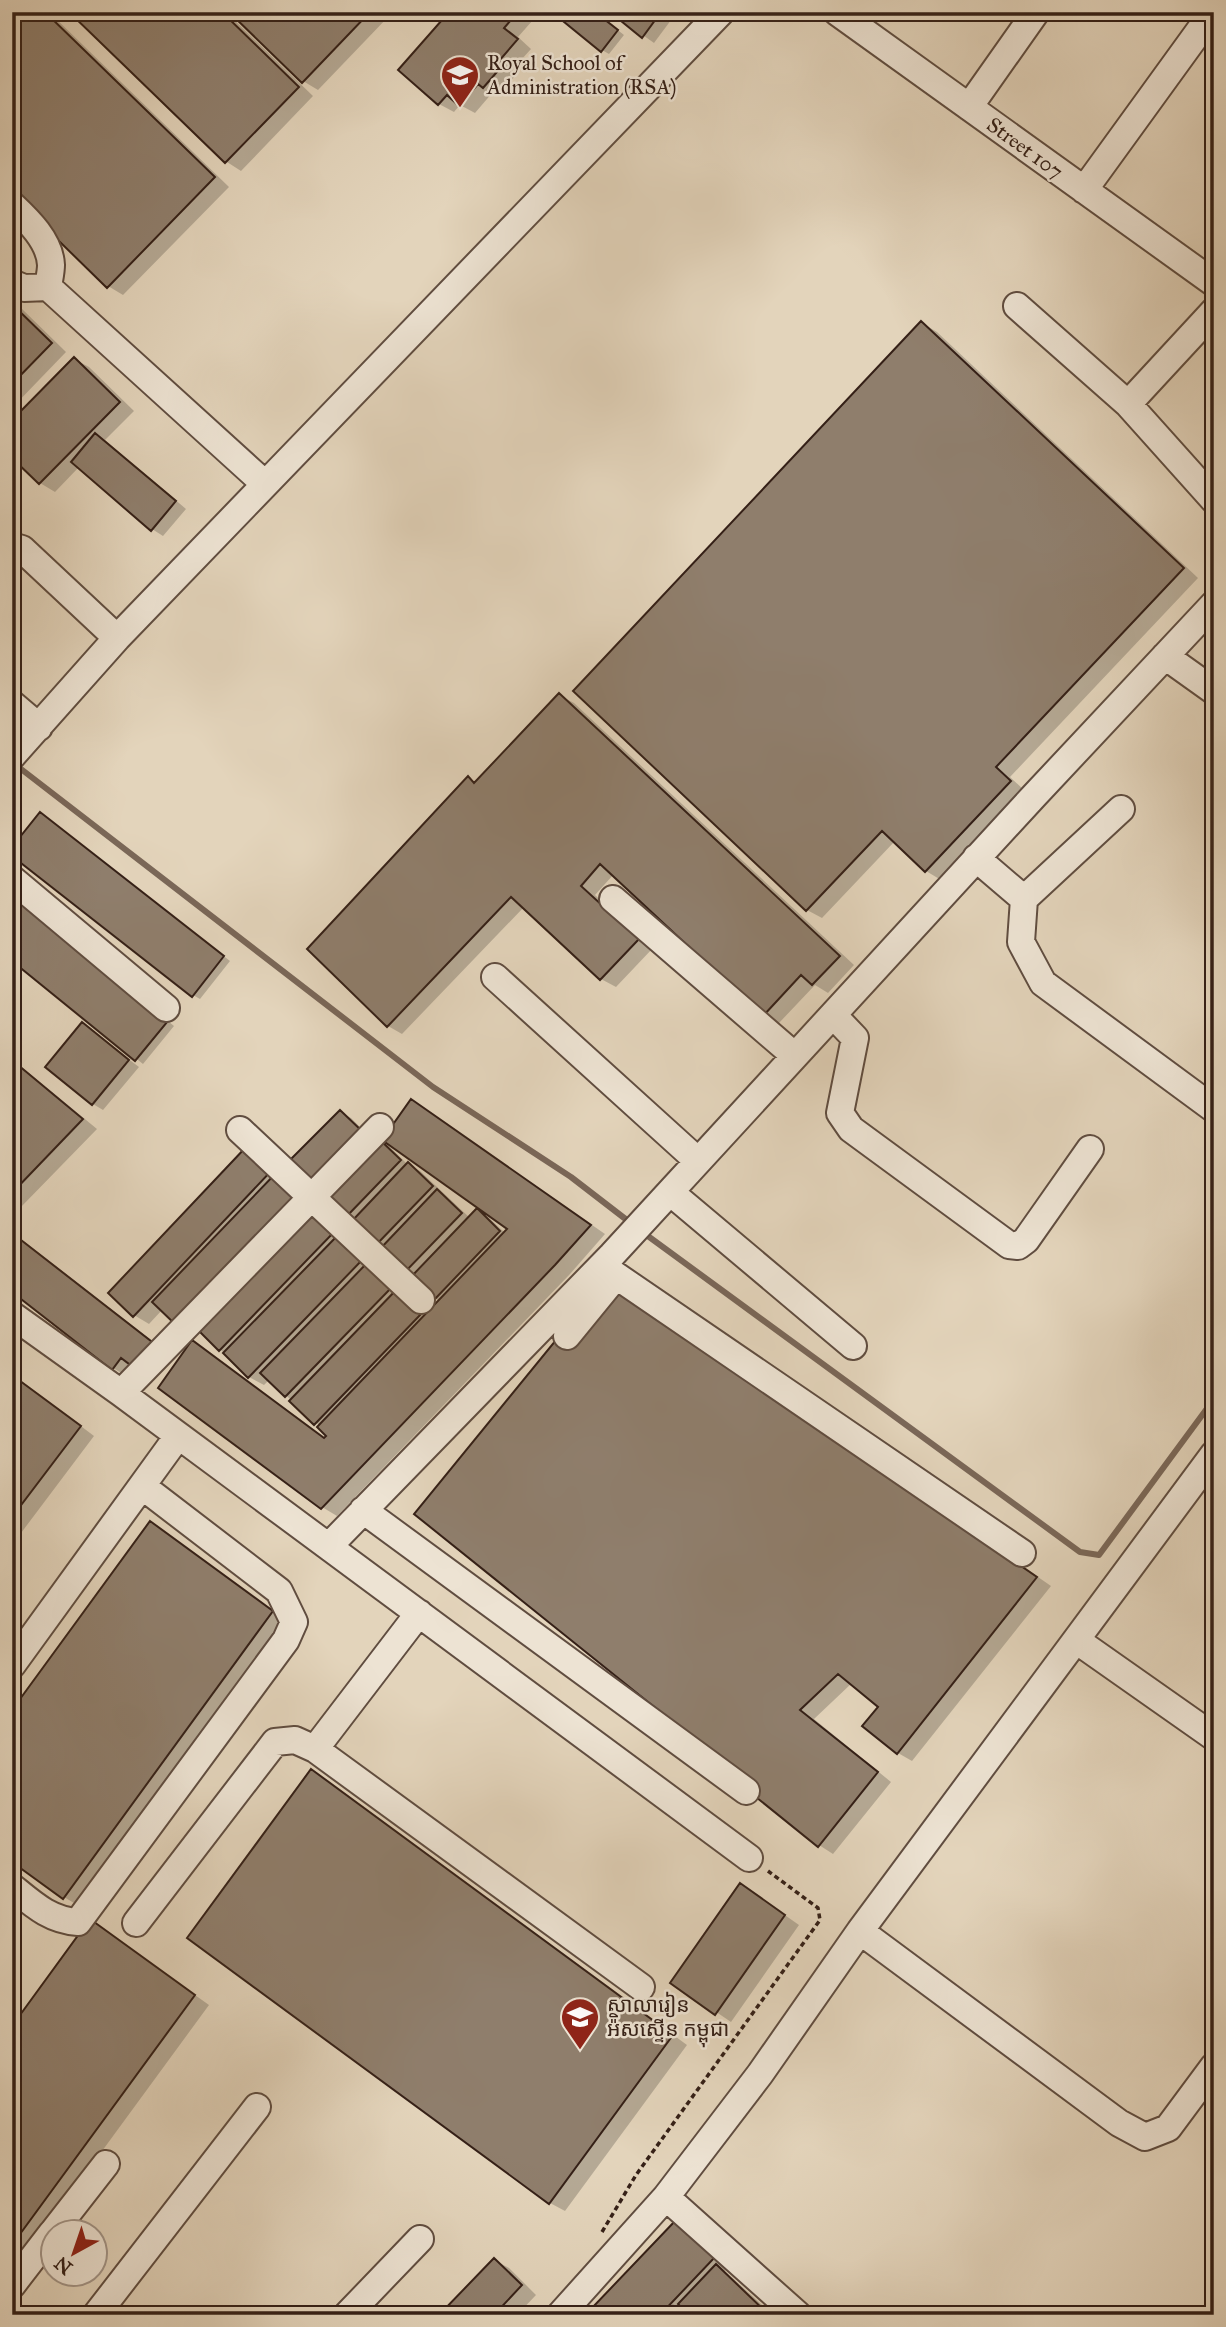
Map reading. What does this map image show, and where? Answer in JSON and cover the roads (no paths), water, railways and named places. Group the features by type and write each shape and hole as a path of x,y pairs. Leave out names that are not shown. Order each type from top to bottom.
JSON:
{"street":[{"path":"16,752 117,638 721,12"},
{"path":"969,107 1036,12"},
{"path":"1084,190 1213,12"},
{"name":"Street 107","path":"843,14 1213,281"},
{"path":"12,205 31,222 46,248 51,264 48,287"},
{"path":"12,283 24,288 48,287 265,484"},
{"path":"1017,306 1128,404 1214,500"},
{"path":"1128,404 1214,311"},
{"path":"12,546 22,549 117,638"},
{"path":"329,1546 610,1266 698,1161 1214,604"},
{"path":"1165,656 1214,691"},
{"path":"12,705 39,727"},
{"path":"1121,809 1024,899 1021,942 1043,983 1214,1109"},
{"path":"976,858 1024,899"},
{"path":"12,879 166,1008"},
{"path":"613,899 795,1056"},
{"path":"495,977 698,1161"},
{"path":"832,1015 855,1038 840,1113 851,1129 1009,1245 1018,1246 1026,1240 1090,1149"},
{"path":"121,1393 380,1127"},
{"path":"240,1130 421,1300"},
{"path":"666,1197 853,1346"},
{"path":"567,1336 610,1266"},
{"path":"610,1266 1022,1553"},
{"path":"12,1315 749,1858"},
{"path":"12,1665 178,1436"},
{"path":"577,2309 760,2074 860,1931 1214,1454"},
{"path":"12,1887 44,1913 62,1921 78,1922 286,1640 294,1622 279,1591 142,1486"},
{"path":"363,1510 746,1791"},
{"path":"315,1749 419,1613"},
{"path":"1076,1640 1214,1737"},
{"path":"136,1923 275,1742 295,1740 315,1749 641,1987"},
{"path":"860,1931 1119,2123 1145,2137 1168,2128 1214,2066"},
{"path":"96,2315 257,2107"},
{"path":"65,2218 106,2164"},
{"path":"666,2197 798,2315"},
{"path":"347,2315 420,2239"},
{"path":"12,2285 38,2252"}],"waterway":[{"path":"12,766 21,769 433,1087 571,1177 632,1224"},
{"path":"641,1231 1080,1552 1099,1555 1214,1399"}],"place":[{"name":"Royal School of Administration (RSA)","path":"460,109"},
{"name":"សាលារៀន អ៉ិសស្ទើន កម្ពុជា","path":"580,2051"}]}
